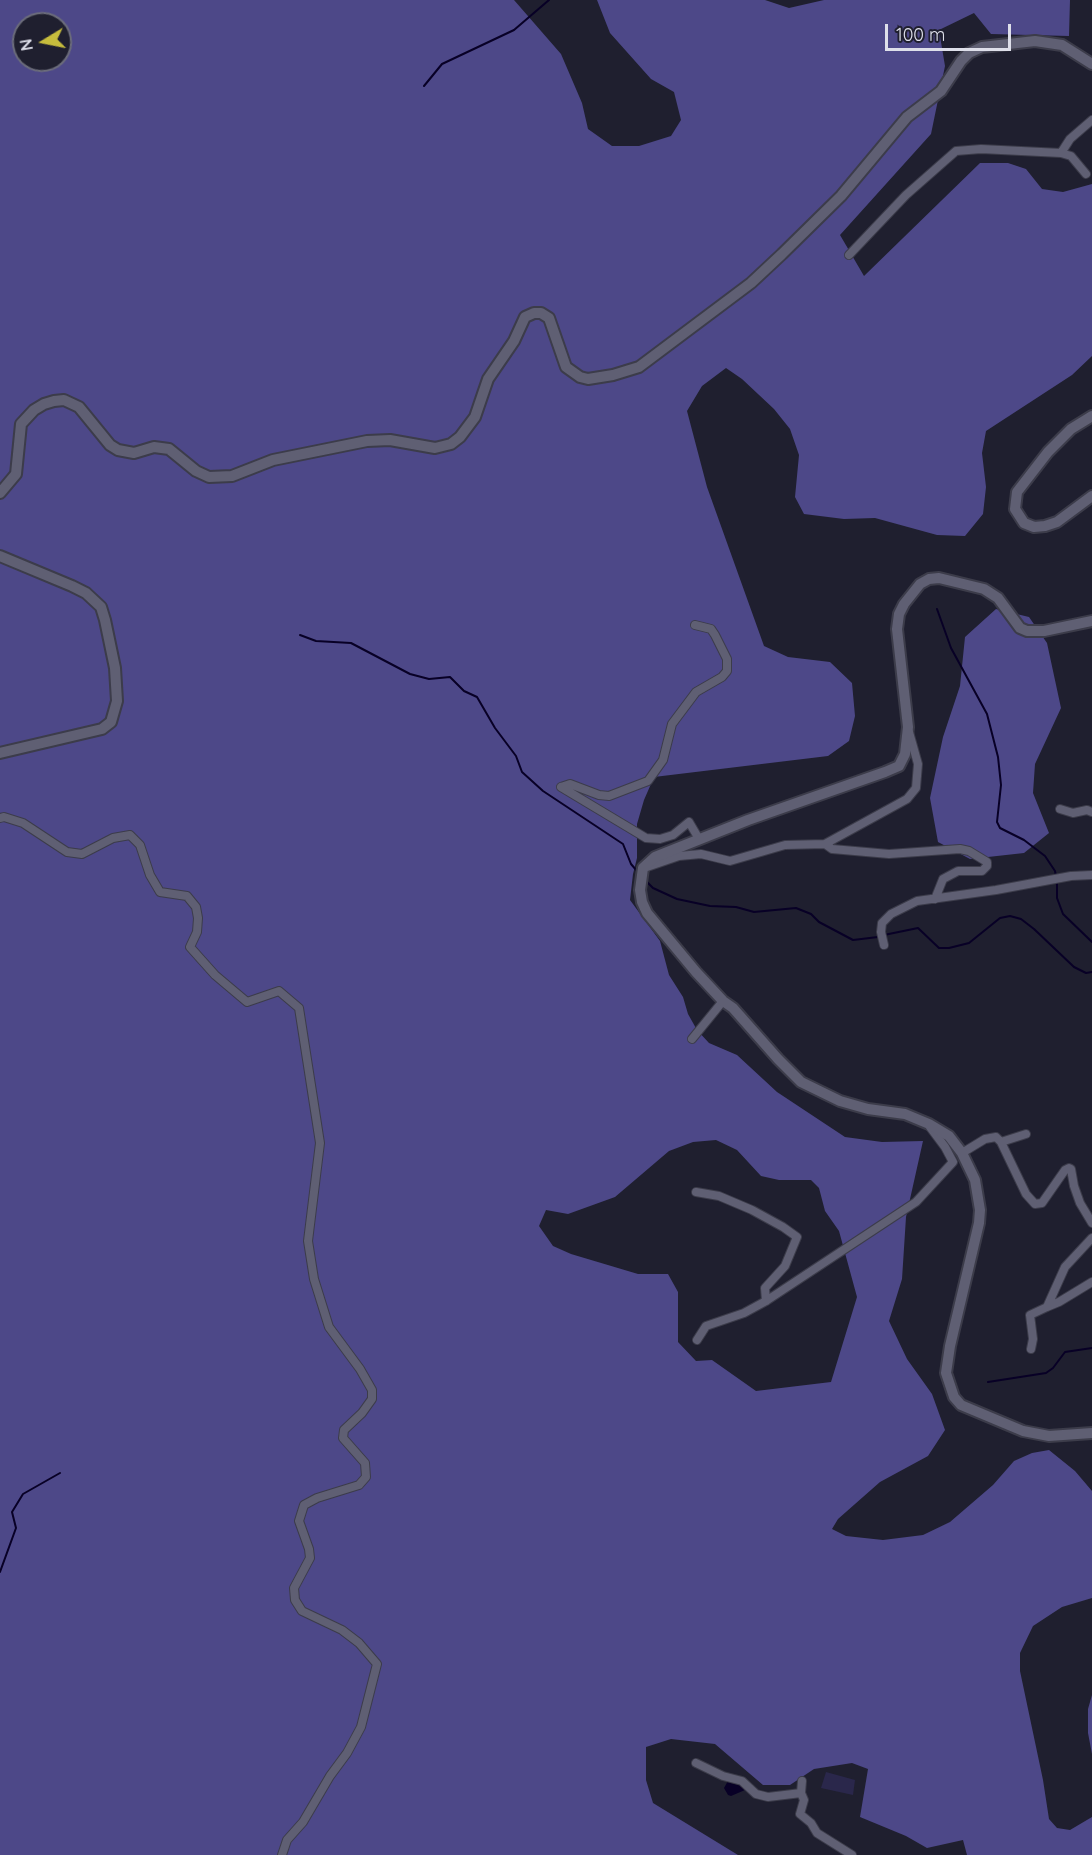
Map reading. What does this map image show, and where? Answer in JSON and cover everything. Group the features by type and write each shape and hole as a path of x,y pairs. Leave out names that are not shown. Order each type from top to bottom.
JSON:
{"street":[{"path":"0,494 16,474 21,424 34,410 54,401 64,400 79,407 110,445 118,450 134,453 154,447 169,449 196,471 209,477 232,476 273,460 366,441 390,440 435,448 451,444 460,437 475,417 488,379 514,340 525,317 541,313 549,318 566,367 580,377 588,379 613,375 639,367 751,283 782,254 841,196 907,117 941,91 969,53 993,45 1035,41 1062,45 1092,64"},
{"path":"1061,153 1070,138 1092,120"},
{"path":"849,255 906,195 956,151 981,149 1061,153 1071,156 1086,174"},
{"path":"1092,416 1071,429 1048,452 1017,492 1015,509 1024,523 1034,527 1045,526 1057,522 1092,496"},
{"path":"0,556 86,593 100,607 115,668 117,700 111,722 102,729 0,753"},
{"path":"643,868 679,856 701,854 730,861 785,845 825,844 907,799 916,788 918,764 908,728 897,629 899,614 904,604 920,584 929,579 939,578 984,589 998,598 1020,628 1027,631 1044,631 1092,621"},
{"path":"695,625 711,630 715,635 727,659 727,672 696,692 672,724 663,760 648,781 609,796 599,795 570,784 561,787 646,838 660,839 673,835 689,822 699,839"},
{"path":"908,728 905,754 899,766 655,857 643,868 640,890 642,902 647,913 696,972 723,1001 733,1008 801,1082 840,1101 868,1109 905,1114 949,1136 962,1153 975,1180 980,1210 946,1372 954,1397 961,1405 1023,1431 1049,1436 1092,1433"},
{"path":"1060,809 1072,813 1087,810 1092,812"},
{"path":"0,818 4,817 23,824 67,852 82,854 112,838 130,835 140,845 150,874 160,892 187,896 196,907 197,932 190,947 215,975 247,1002 279,991 299,1008 320,1143 308,1241 314,1279 329,1327 360,1369 372,1390 372,1399 362,1413 344,1430 344,1438 365,1463 366,1477 359,1485 317,1498 304,1505 298,1521 309,1549 309,1558 294,1588 295,1600 302,1611 342,1630 358,1643 377,1664 361,1727 303,1822 293,1830 282,1855"},
{"path":"825,844 832,849 889,854 960,849 969,851 987,862 987,866 982,871 958,871 943,879 935,899"},
{"path":"883,939 882,923 891,914 917,901 1092,875"},
{"path":"692,1038 723,1001"},
{"path":"697,1340 706,1326 744,1313 766,1301 916,1202 951,1165 952,1158 929,1124"},
{"path":"1001,1142 1026,1134"},
{"path":"962,1153 985,1139 996,1137 1001,1142 1023,1188 1035,1204 1042,1203 1065,1170 1071,1169 1080,1203 1092,1222"},
{"path":"696,1192 719,1196 744,1207 783,1227 797,1237 785,1266 765,1288 766,1301"},
{"path":"1047,1307 1065,1267 1092,1238"},
{"path":"1031,1349 1033,1334 1030,1315 1059,1302 1092,1282"},
{"path":"696,1763 723,1776 742,1781 756,1794 768,1797 801,1792"},
{"path":"802,1781 801,1792 804,1800 800,1814 811,1823 817,1833 852,1855"}],"shaded area":[{"path":"0,0 514,0 561,54 582,103 588,129 612,146 639,146 671,136 681,120 674,92 651,79 610,33 597,0 765,0 789,8 824,0 1070,0 1069,36 991,34 974,13 939,30 945,66 931,134 840,235 864,276 980,163 1008,163 1026,169 1042,189 1063,192 1092,184 1092,356 1072,375 986,431 982,453 986,487 983,514 965,536 937,535 875,518 844,519 804,514 795,497 799,455 790,429 774,409 742,379 726,368 702,386 687,411 707,487 764,646 788,657 830,662 852,683 855,716 849,741 828,756 654,777 637,824 637,858 630,900 660,941 669,975 683,997 688,1014 697,1030 709,1043 737,1055 777,1092 845,1137 882,1142 923,1141 906,1217 902,1279 889,1321 907,1359 932,1394 945,1430 928,1456 880,1482 838,1519 832,1529 846,1536 883,1540 923,1535 950,1522 993,1485 1014,1461 1032,1453 1049,1450 1075,1471 1092,1491 1092,1598 1062,1607 1033,1626 1020,1653 1020,1671 1049,1819 1057,1828 1070,1830 1092,1817 1092,1855 967,1855 963,1840 927,1848 906,1836 860,1817 868,1769 852,1763 814,1769 790,1785 763,1785 715,1744 671,1739 646,1747 646,1780 653,1803 738,1855 0,1855","holes":["716,1140 737,1150 761,1176 779,1180 811,1180 819,1188 825,1211 839,1231 857,1297 831,1382 756,1391 712,1360 696,1361 678,1342 678,1292 668,1274 638,1274 571,1254 553,1246 539,1226 546,1210 568,1214 615,1197 669,1151 693,1142"]},
{"path":"996,609 1029,617 1047,643 1061,708 1035,764 1033,793 1049,833 1024,853 970,859 938,842 930,798 943,737 960,686 965,637"},
{"path":"1092,1695 1092,1754 1088,1733 1088,1709"},
{"path":"826,1772 855,1780 853,1795 821,1788"},
{"path":"729,1779 740,1782 745,1790 731,1796 728,1795 724,1788"}],"waterway":[{"path":"424,86 442,64 514,30 549,0"},
{"path":"937,609 951,648 987,714 998,757 1001,785 997,822 1000,828 1024,840 1045,856 1056,876"},
{"path":"300,635 316,641 351,643 410,674 429,679 450,677 464,691 477,697 495,728 516,756 522,772 543,791 623,844 631,864 637,871"},
{"path":"646,881 653,888 677,899 710,906 736,907 754,912 796,908 811,914 819,922 853,940 878,937"},
{"path":"1057,882 1057,898 1063,914 1092,942"},
{"path":"884,935 918,928 939,948 949,948 969,943 1000,918 1010,916 1021,919 1034,929 1074,967 1086,973 1092,972"},
{"path":"988,1382 1046,1373 1053,1368 1065,1352 1092,1348"},
{"path":"0,1572 16,1528 12,1512 23,1494 60,1473"}]}
